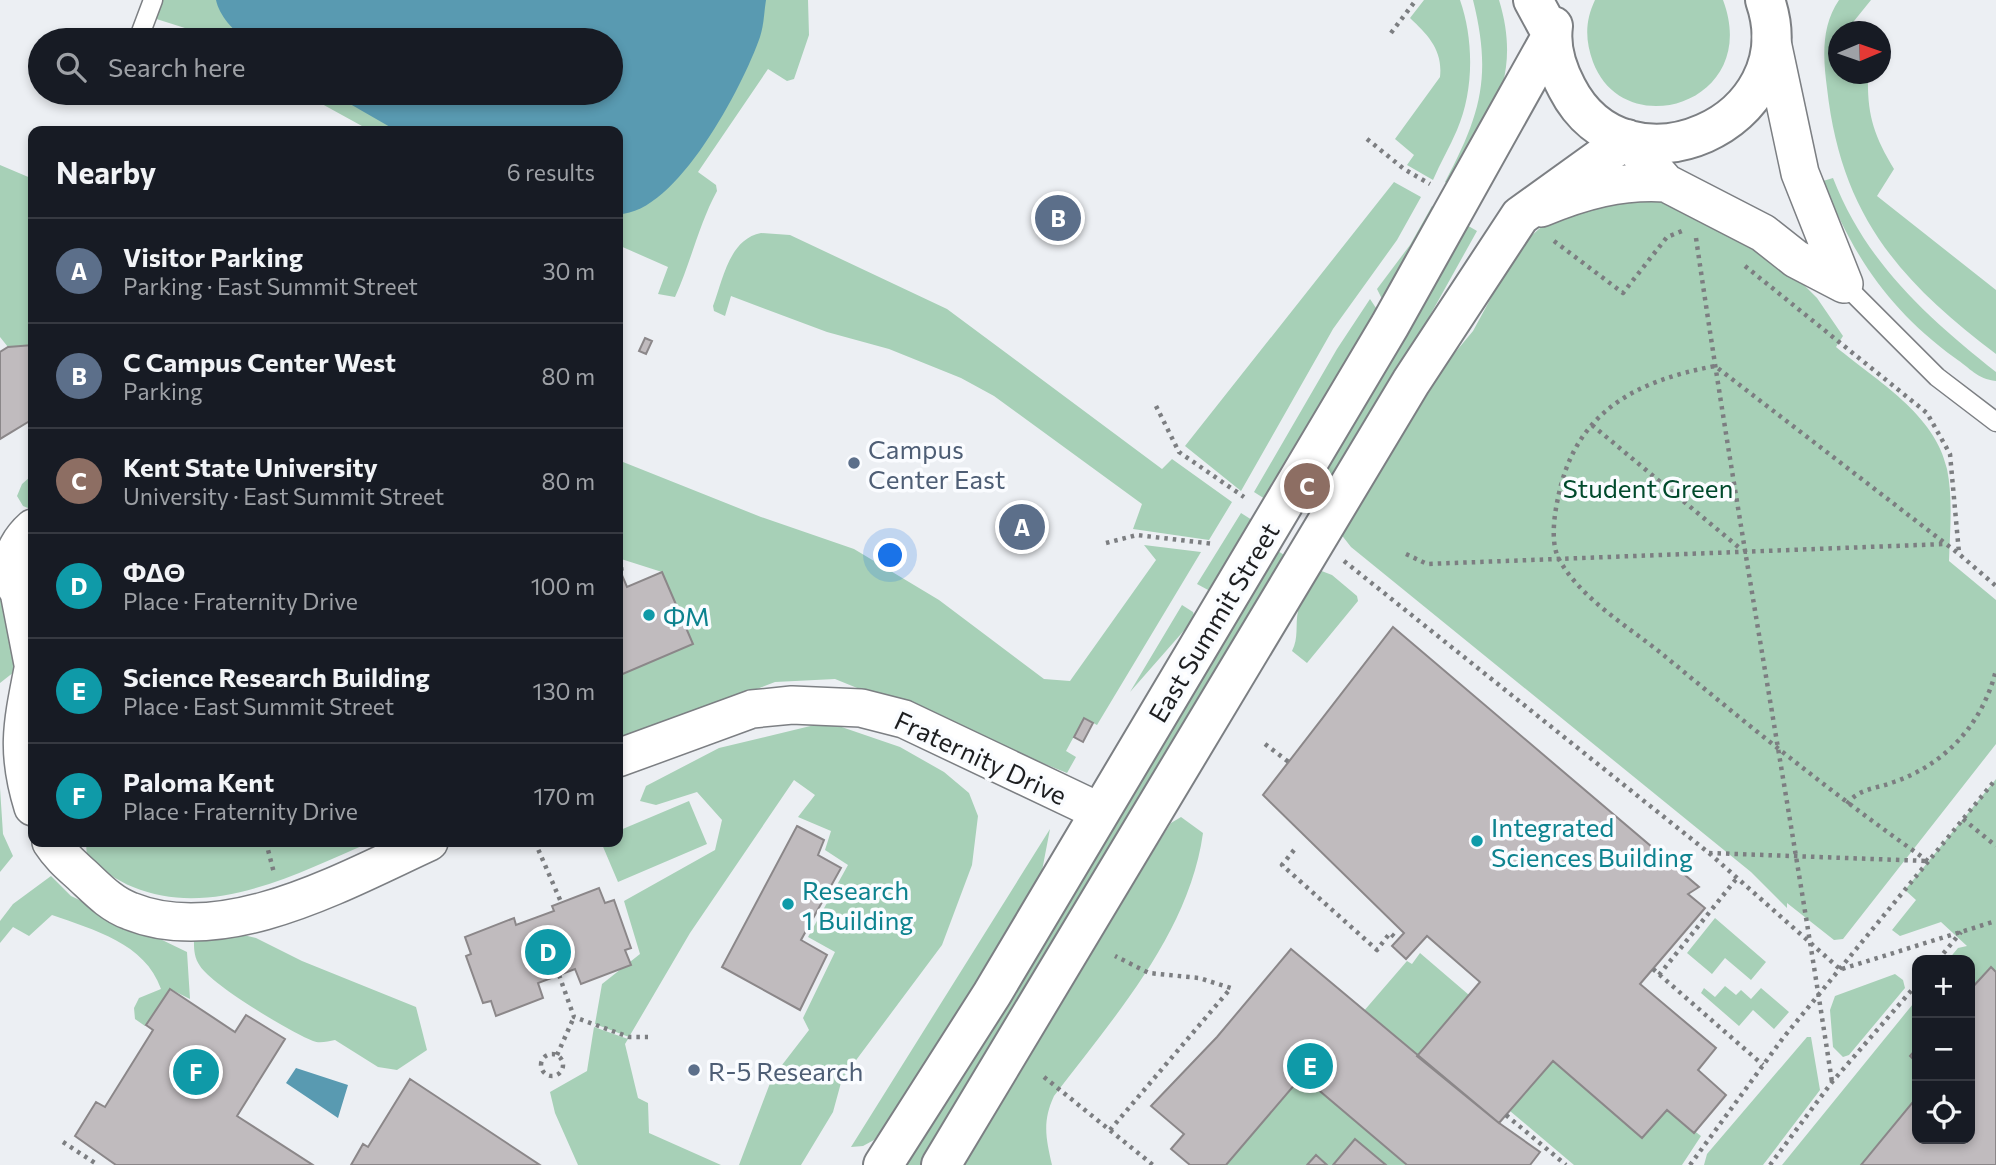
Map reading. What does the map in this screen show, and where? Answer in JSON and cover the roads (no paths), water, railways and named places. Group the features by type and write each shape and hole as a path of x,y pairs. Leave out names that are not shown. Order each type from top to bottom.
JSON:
{"main road":[{"path":"1532,0 1555,18 1557,69 1573,99 1597,123 1627,139 1660,144 1694,140 1724,124 1749,101 1765,70 1771,37 1765,0"},
{"path":"1771,37 1795,0"},
{"name":"East Summit Street","path":"883,1165 992,994 1390,325 1448,193 1555,18"},
{"name":"East Summit Street","path":"941,1165 1411,382 1534,226 1627,139"}],"street":[{"path":"1771,37 1800,173 1844,284"},
{"path":"1627,139 1666,183 1763,233 1819,273 1844,284"},
{"path":"1534,226 1578,193 1635,181 1666,183"},
{"path":"28,533 20,540 11,564 12,578 26,599 28,618"},
{"path":"28,692 22,723 22,774 28,792"},
{"name":"Fraternity Drive","path":"623,756 752,709 792,705 861,708 904,719 1100,812"},
{"path":"54,847 59,855 100,893 127,911 155,919 183,921 245,916 298,900 326,890 418,847"}],"lane":[{"path":"142,28 153,0"},
{"path":"1844,284 1937,377 1996,422"}],"water":[{"path":"216,0 766,0 761,32 751,59 723,115 704,144 662,194 640,209 623,213 623,126 388,126 352,105 623,105 623,28 233,28 220,11"},
{"path":"296,1068 348,1085 338,1118 286,1083"}],"place":[{"name":"C Campus Center West","path":"1058,218"},
{"name":"Campus Center East","path":"854,463"},
{"name":"Kent State University","path":"1307,486"},
{"name":"Visitor Parking","path":"1022,527"},
{"name":"ΦΜ","path":"649,615"},
{"name":"Integrated Sciences Building","path":"1477,841"},
{"name":"Research 1 Building","path":"788,904"},
{"name":"ΦΔΘ","path":"548,952"},
{"name":"Science Research Building","path":"1310,1066"},
{"name":"R-5 Research","path":"694,1070"},
{"name":"Paloma Kent","path":"196,1072"}],"park label":[{"name":"Student Green","path":"1648,487"}]}
